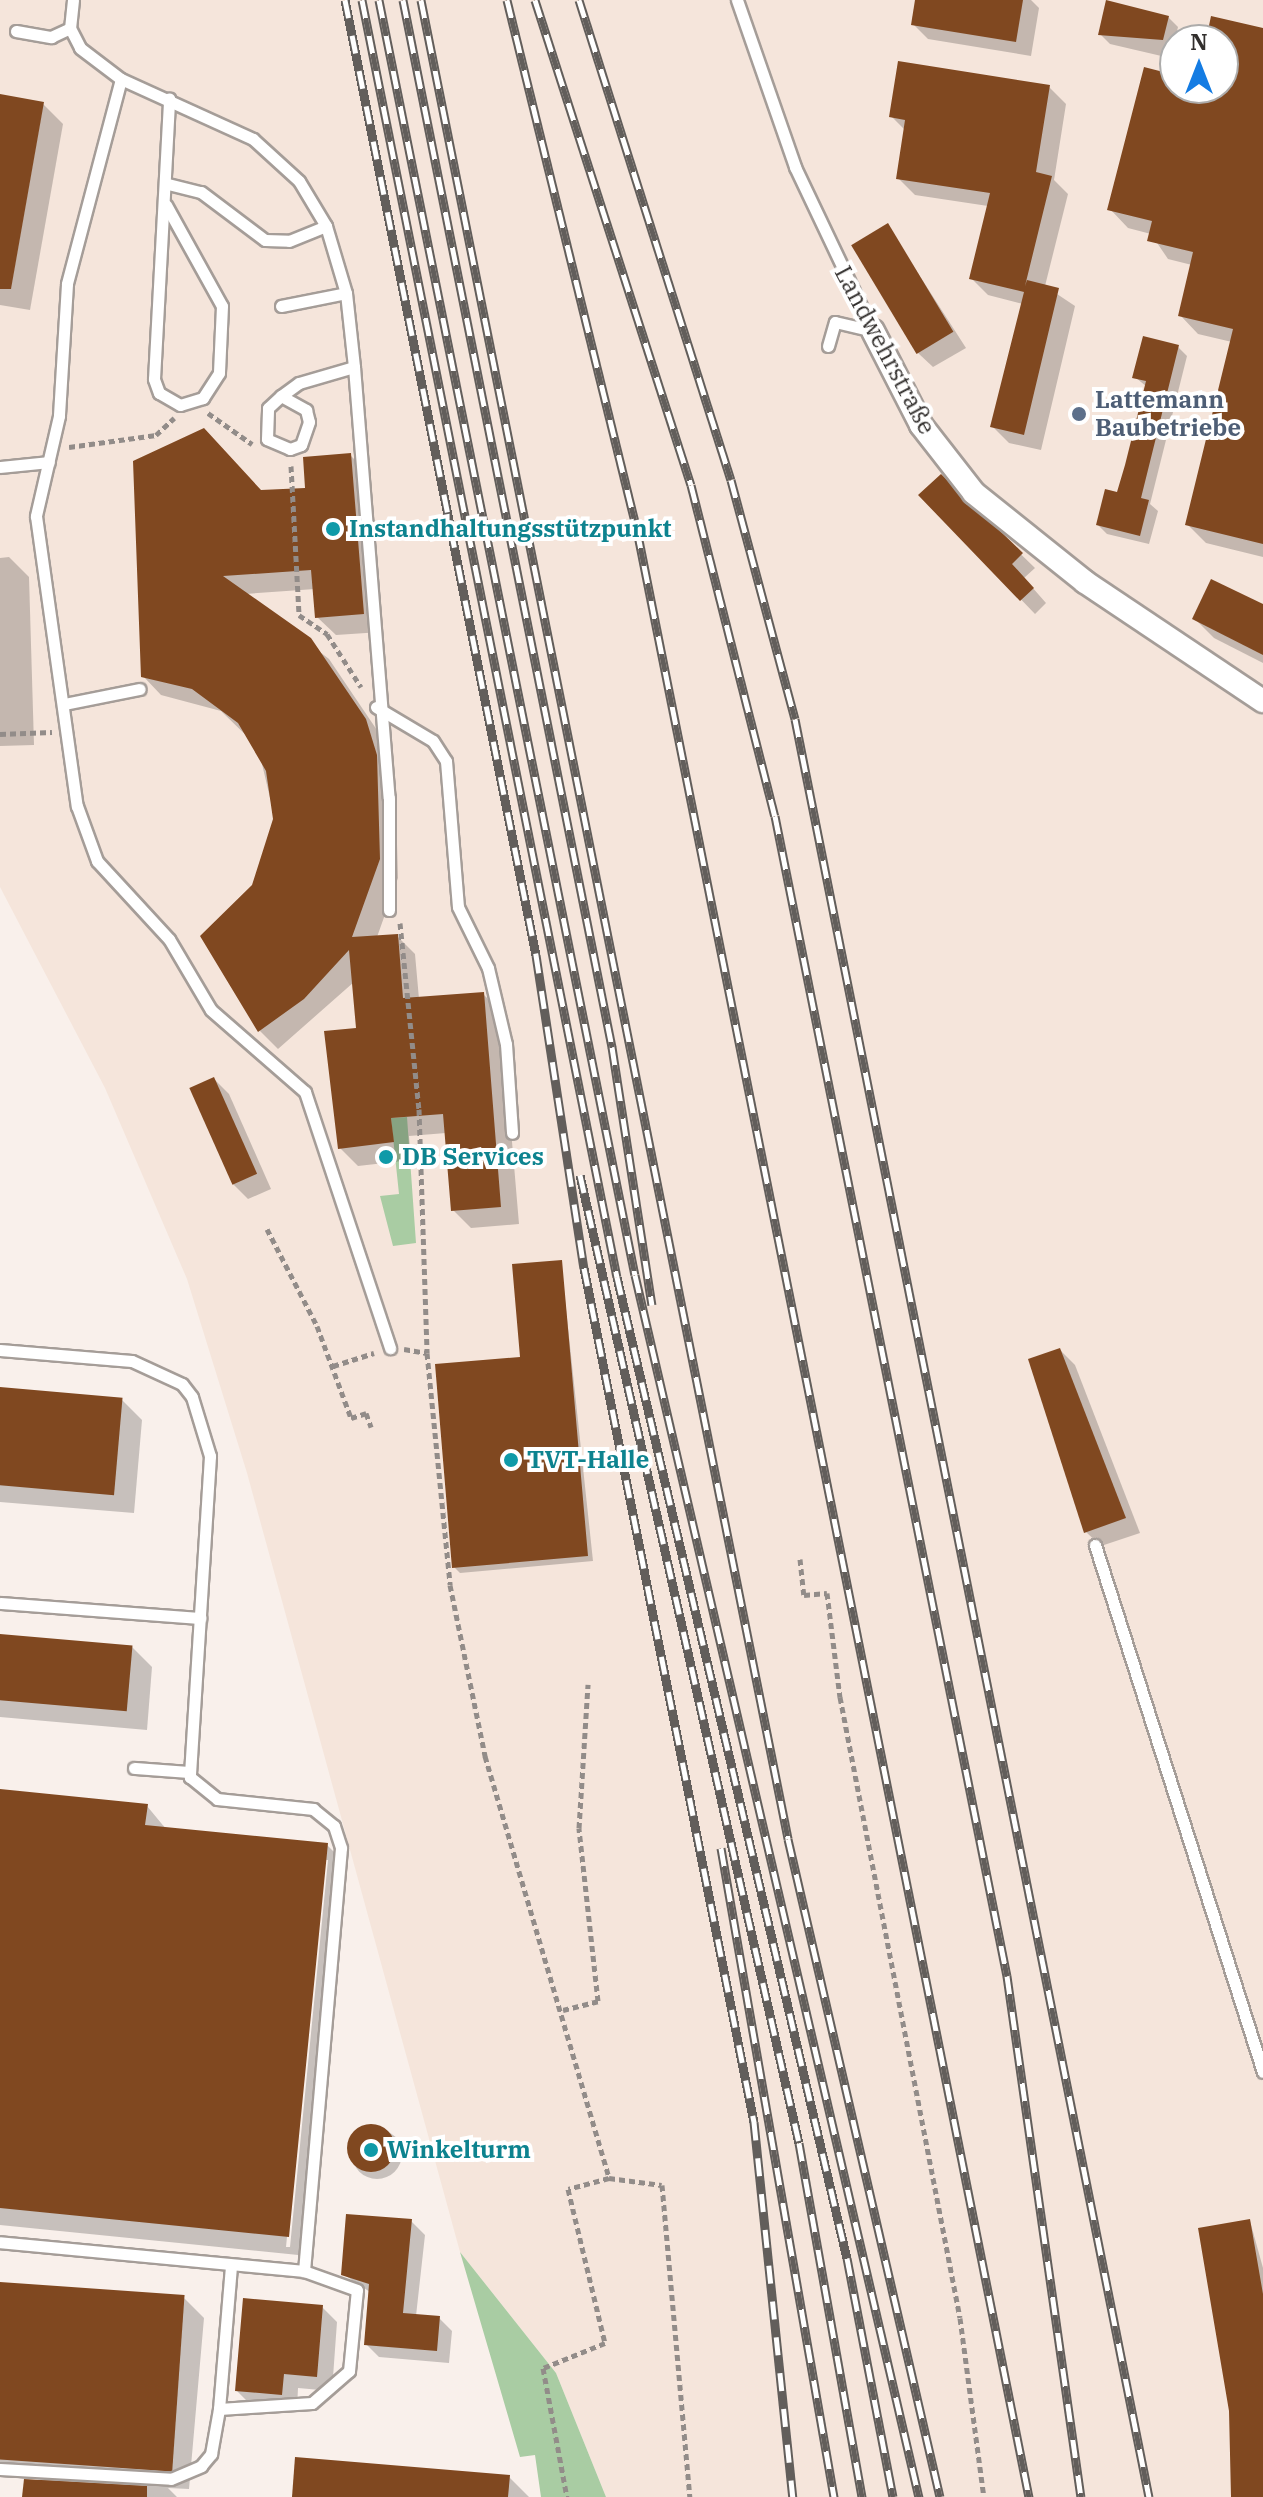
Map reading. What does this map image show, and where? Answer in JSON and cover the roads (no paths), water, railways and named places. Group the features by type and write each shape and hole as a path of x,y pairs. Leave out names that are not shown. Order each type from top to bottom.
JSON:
{"street":[{"name":"Landwehrstraße","path":"873,331 921,425 974,493 1085,582 1263,701"}],"lane":[{"path":"73,0 70,28 80,48 121,79 169,98 272,154 326,226 346,293 354,367 376,707 389,798 389,910"},
{"name":"Landwehrstraße","path":"737,0 795,167 873,331"},
{"path":"16,31 51,37 70,28"},
{"path":"121,79 67,284 49,462 36,535 87,842 109,877 169,939 211,1010 305,1092 390,1348"},
{"path":"166,205 222,306 219,373 192,403 168,401 154,379 166,205 168,184 169,98"},
{"path":"168,184 201,192 265,240 289,241 326,226"},
{"path":"281,306 346,293"},
{"path":"828,346 835,322 873,331"},
{"path":"281,396 306,410 309,422 301,445 290,449 277,446 263,429 268,408 281,396 354,367"},
{"path":"0,467 49,462"},
{"path":"64,704 140,689"},
{"path":"376,707 433,741 446,761 458,907 477,936 499,1013 512,1133"},
{"path":"0,1350 132,1361 182,1384 192,1397 210,1456 190,1772 194,1785 217,1799 313,1809 334,1826 341,1848 304,2271"},
{"path":"1095,1545 1263,2072"},
{"path":"0,1603 200,1618"},
{"path":"134,1768 190,1772"},
{"path":"0,2242 304,2271 357,2290 349,2371 312,2403 219,2409"},
{"path":"0,2469 188,2476 211,2454 219,2409 231,2266"}],"railway":[{"path":"345,0 536,955 584,1268 754,2122 793,2497"},
{"path":"362,0 617,1277 847,2258 893,2497"},
{"path":"379,0 635,1275 919,2497"},
{"path":"403,0 612,1047 652,1305"},
{"path":"421,0 788,1839 940,2497"},
{"path":"507,0 637,530 1029,2497"},
{"path":"535,0 691,485 775,816 1007,1976 1081,2497"},
{"path":"579,0 731,480 795,719 1149,2497"},
{"path":"580,1175 799,2143 862,2497"},
{"path":"721,1848 834,2497"}],"place":[{"name":"Lattemann Baubetriebe","path":"1079,414"},
{"name":"Instandhaltungsstützpunkt","path":"333,529"},
{"name":"DB Services","path":"386,1157"},
{"name":"TVT-Halle","path":"511,1460"},
{"name":"Winkelturm","path":"371,2150"}]}
